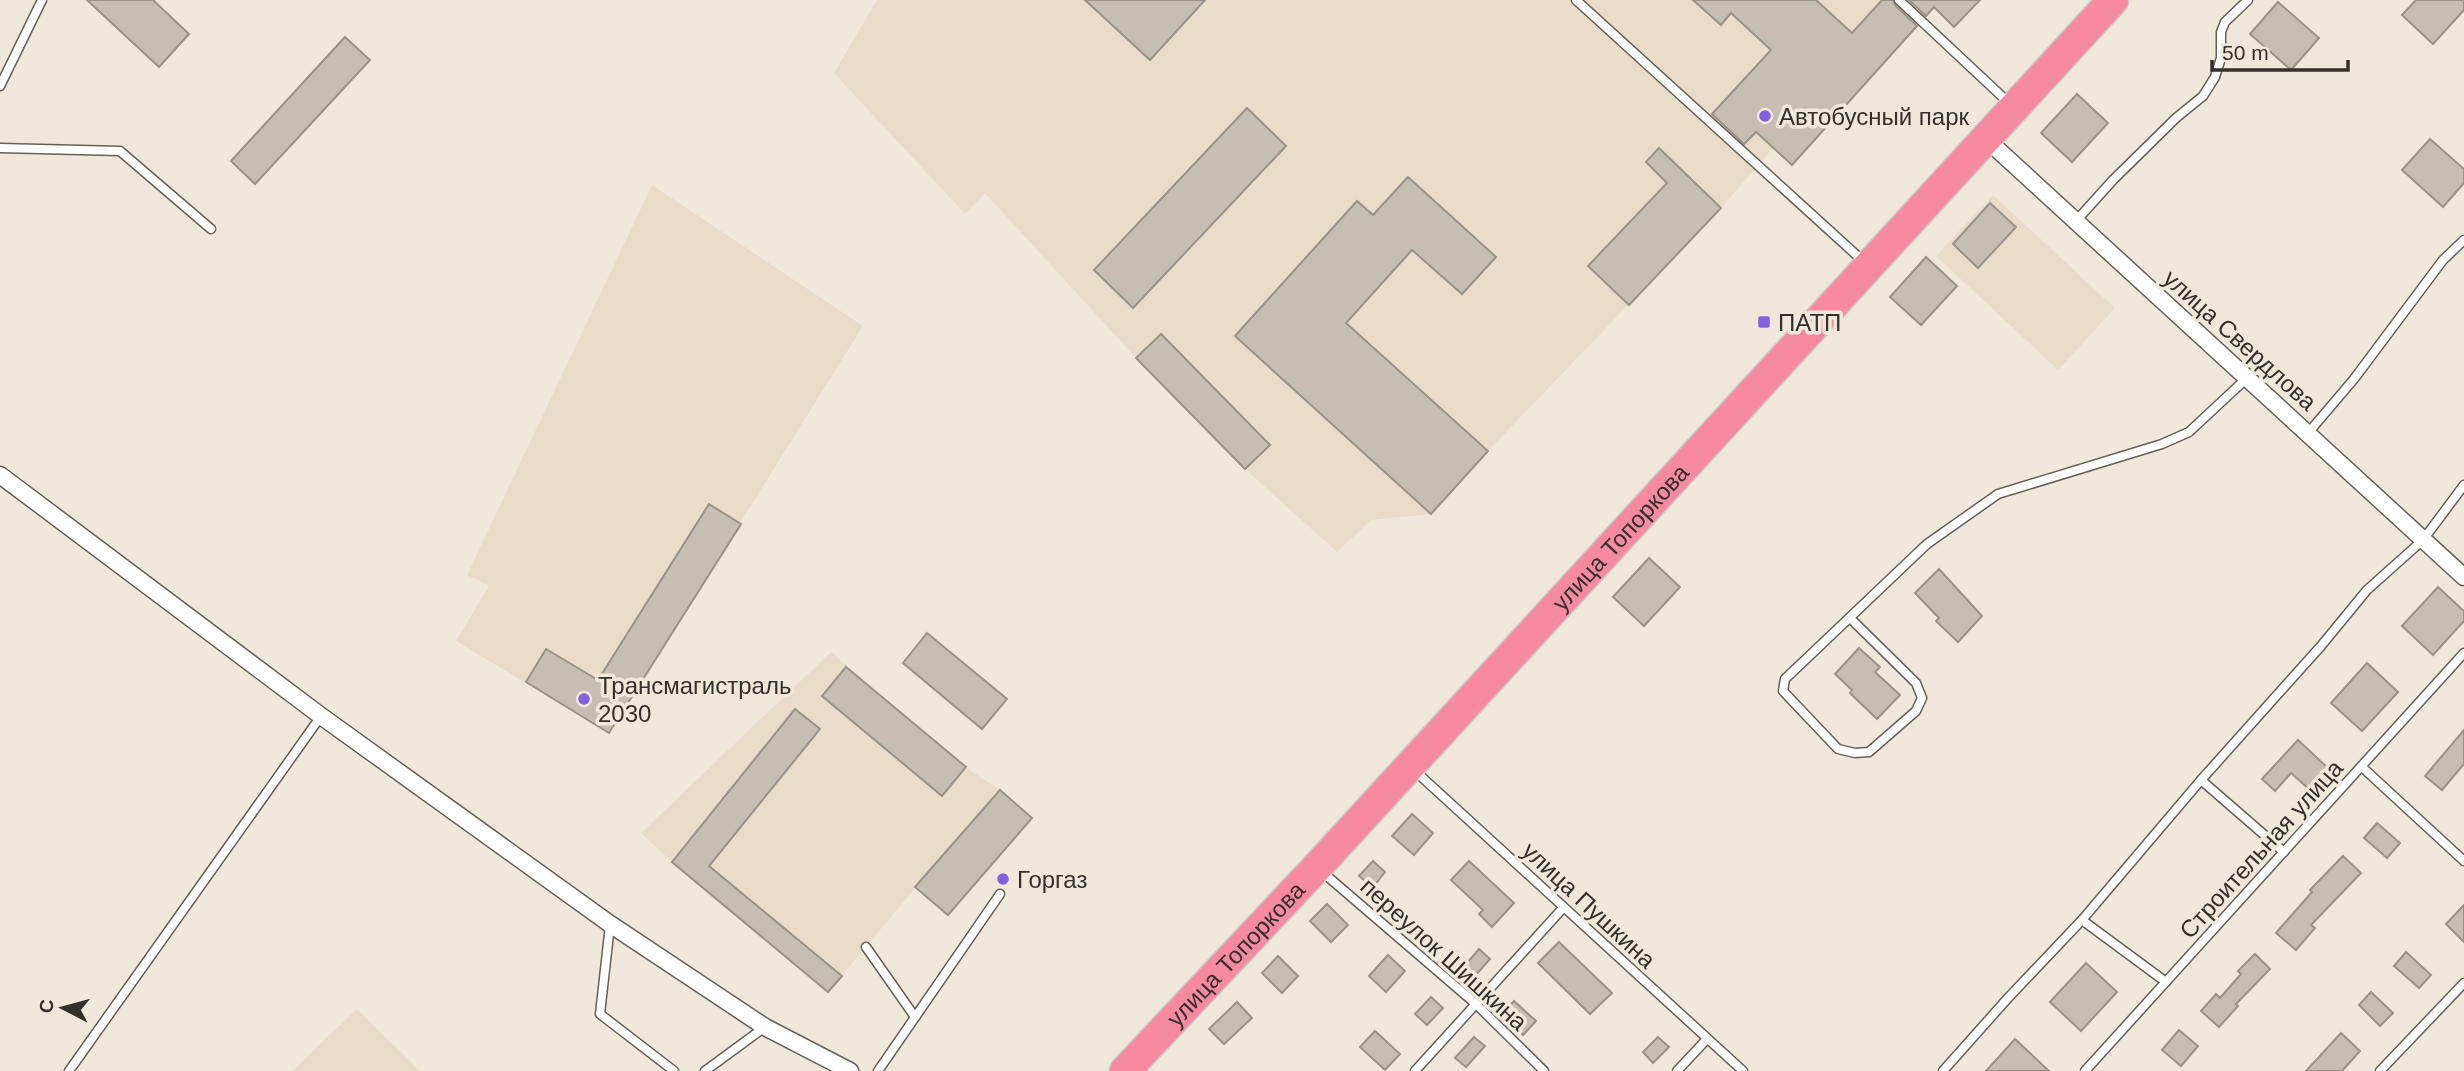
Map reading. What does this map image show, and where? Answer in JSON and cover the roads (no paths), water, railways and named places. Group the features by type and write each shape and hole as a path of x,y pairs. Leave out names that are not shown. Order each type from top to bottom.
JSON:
{"highway":[{"name":"улица Топоркова","path":"1125,1071 1317,867 2113,0"}],"street":[{"name":"улица Свердлова","path":"1985,138 2464,577"},
{"path":"0,475 321,716 610,924 765,1027 850,1071"}],"lane":[{"path":"0,86 42,0"},
{"path":"1576,0 1868,266"},
{"path":"1899,0 2013,107"},
{"path":"2076,221 2131,162 2203,96 2215,77 2221,58 2221,32 2225,22 2248,0"},
{"path":"0,148 120,151 211,229"},
{"path":"2308,433 2354,379 2444,260 2464,240"},
{"path":"1850,618 1916,683 1922,698 1916,711 1869,752 1855,753 1838,749 1783,691 1785,679 1927,544 1998,494 2162,443 2189,432 2247,378"},
{"path":"1943,1071 2082,920 2367,590 2423,540 2464,485"},
{"name":"Строительная улица","path":"2085,1071 2464,653"},
{"path":"69,1071 321,716"},
{"name":"улица Пушкина","path":"1409,765 1743,1071"},
{"path":"2362,767 2464,861"},
{"path":"2201,780 2284,852"},
{"name":"переулок Шишкина","path":"1317,867 1476,1004 1544,1071"},
{"path":"878,1071 1000,894"},
{"path":"1415,1071 1563,908"},
{"path":"2082,920 2166,982"},
{"path":"610,924 600,1014 674,1071"},
{"path":"866,947 915,1017"},
{"path":"2383,1070 2464,983"},
{"path":"705,1071 765,1027"},
{"path":"1677,1071 1707,1039"}],"place":[{"name":"Автобусный парк","path":"1765,116"},
{"name":"ПАТП","path":"1764,322"},
{"name":"Трансмагистраль 2030","path":"584,699"},
{"name":"Горгаз","path":"1003,879"}]}
